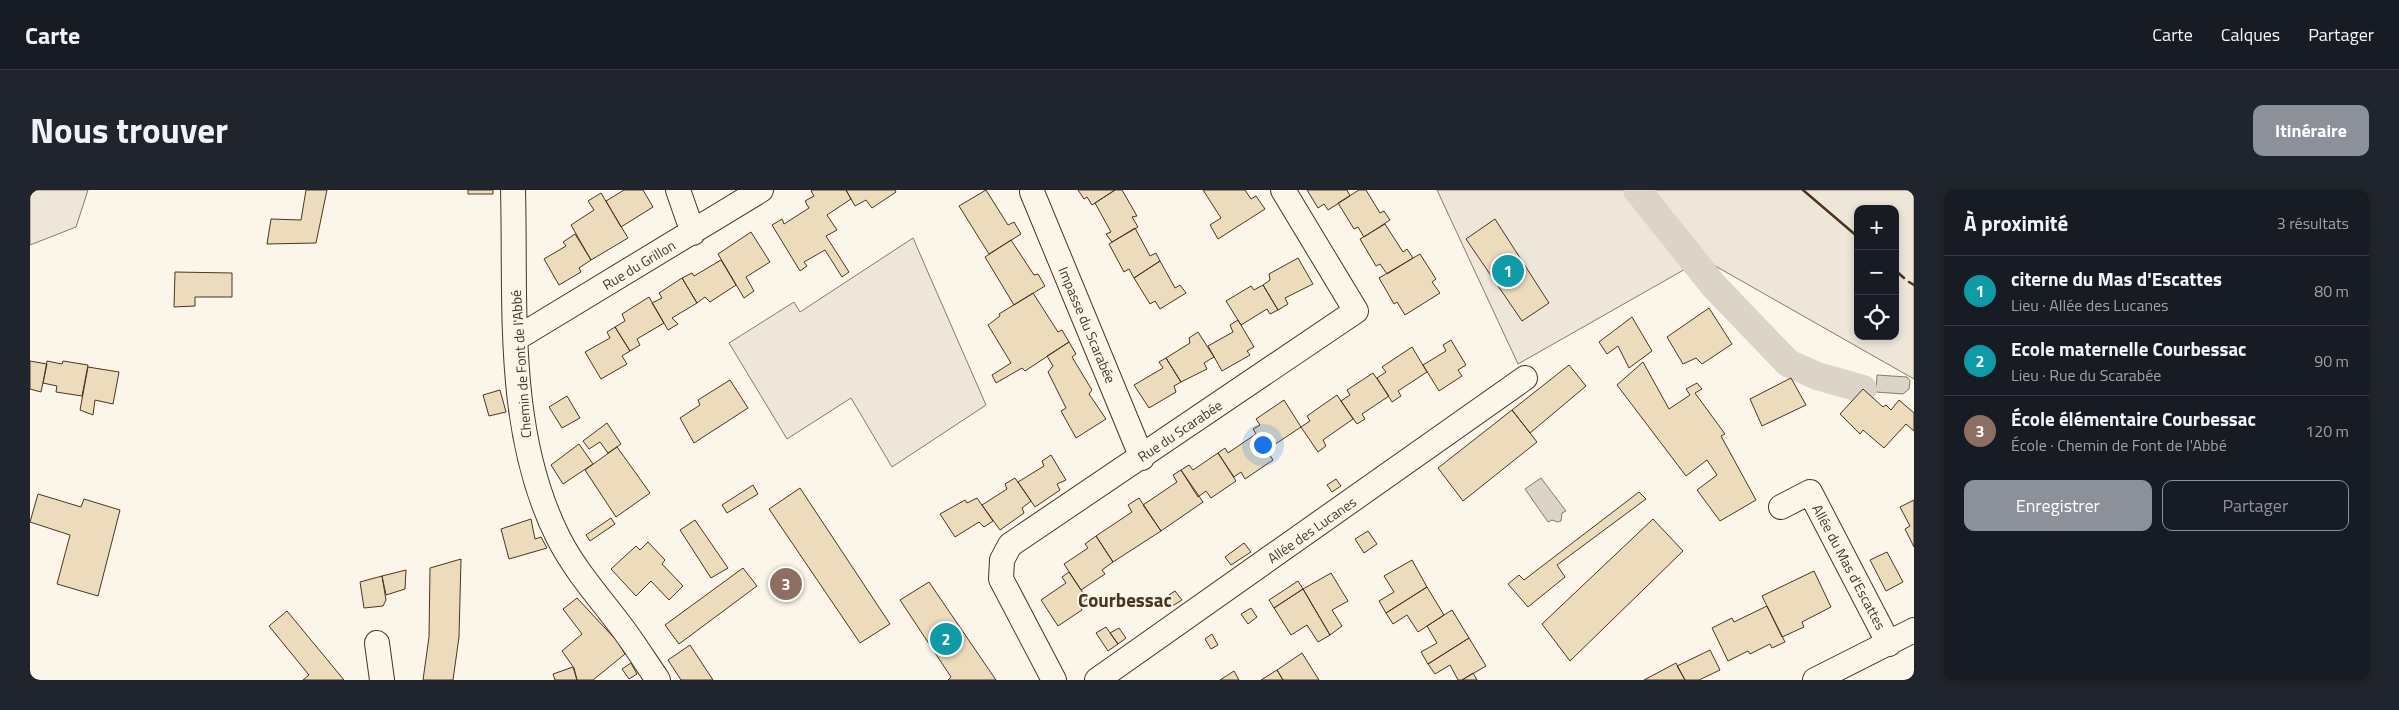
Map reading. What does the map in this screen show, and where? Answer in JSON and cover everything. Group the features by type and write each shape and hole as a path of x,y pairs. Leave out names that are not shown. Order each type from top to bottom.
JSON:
{"street":[{"name":"Chemin de Font de l'Abbé","path":"513,190 517,338 522,421 528,455 545,507 574,567 626,633 658,680"},
{"path":"678,190 693,233"},
{"name":"Rue du Grillon","path":"517,338 693,233 760,190"},
{"name":"Rue du Scarabée","path":"1054,680 1001,579 1002,560 1010,546 1356,311 1283,190"},
{"name":"Impasse du Scarabée","path":"1032,192 1142,458"},
{"name":"Allée des Lucanes","path":"1097,680 1525,378"},
{"name":"Allée du Mas d'Escattes","path":"1781,507 1810,492 1889,644"},
{"path":"1815,680 1914,630"},
{"path":"377,643 382,680"}],"shaded area":[{"path":"30,190 88,190 76,227 30,245"},
{"path":"1437,190 1914,190 1914,379 1703,259 1518,364"},
{"path":"913,238 986,405 892,467 851,398 787,439 729,343 794,302 800,312"},
{"path":"1877,375 1907,377 1910,381 1909,389 1903,394 1876,392"},
{"path":"1541,478 1566,511 1562,513 1561,521 1552,520 1548,522 1525,489"}],"building":[{"path":"306,190 327,190 316,243 267,244 271,219 301,220"},
{"path":"468,190 493,190 493,194 468,194"},
{"path":"624,190 643,190 653,207 621,227 606,201"},
{"path":"846,190 851,199 827,215 837,230 826,236 849,272 842,277 825,250 804,262 807,266 800,271 772,225 782,219 784,224 809,208 805,201 814,196 811,191"},
{"path":"846,190 895,190 896,192 872,208 866,200 855,206"},
{"path":"986,190 1008,225 1014,222 1021,234 989,254 959,206"},
{"path":"1078,190 1115,190 1092,205 1087,197 1084,199"},
{"path":"1115,190 1122,190 1137,216 1132,217 1138,227 1112,242 1106,234 1111,232 1095,203"},
{"path":"1203,190 1245,190 1251,199 1256,196 1265,209 1218,239 1210,225 1221,218"},
{"path":"1307,190 1347,190 1350,196 1328,210 1324,204 1318,208"},
{"path":"1359,190 1366,190 1380,213 1384,211 1390,220 1364,237 1358,227 1354,229 1338,203"},
{"path":"601,193 628,238 591,260 571,225 594,210 588,201"},
{"path":"1495,219 1549,303 1522,321 1466,239"},
{"path":"1385,224 1403,252 1407,249 1413,258 1387,274 1380,264 1376,266 1360,239"},
{"path":"1135,228 1150,256 1156,253 1160,261 1134,278 1129,269 1124,272 1109,244"},
{"path":"751,232 770,262 746,277 754,291 744,298 718,254"},
{"path":"575,234 591,260 579,268 581,272 559,285 544,259 566,246 563,242"},
{"path":"1011,240 1034,275 1038,274 1045,286 1014,305 985,257"},
{"path":"1420,254 1436,279 1432,282 1440,293 1405,315 1397,302 1394,304 1379,278"},
{"path":"1298,258 1313,284 1285,298 1288,304 1278,310 1263,285 1270,280 1269,274"},
{"path":"721,260 736,285 710,302 705,297 697,303 682,278 692,273 694,276"},
{"path":"1160,261 1175,288 1180,285 1186,293 1160,309 1155,301 1150,304 1134,278"},
{"path":"175,272 232,273 232,297 195,297 195,306 174,307"},
{"path":"682,278 697,303 672,318 678,324 668,330 652,303 662,298 659,293"},
{"path":"1263,285 1278,310 1270,314 1267,309 1241,325 1226,301 1251,286 1254,290"},
{"path":"1033,293 1058,332 1062,330 1069,342 1025,371 1022,368 996,383 992,375 1011,363 988,325 1000,316 999,314"},
{"path":"649,297 664,323 637,339 640,345 630,351 615,327 625,321 622,314"},
{"path":"1709,308 1732,344 1702,364 1696,358 1683,364 1667,337"},
{"path":"1632,317 1652,351 1629,368 1618,346 1607,354 1599,342"},
{"path":"1238,320 1254,347 1247,351 1250,355 1222,371 1208,346 1233,332 1230,325"},
{"path":"615,327 630,351 622,356 627,364 601,379 585,352 610,338 607,332"},
{"path":"1198,332 1214,357 1204,363 1207,369 1181,382 1166,358 1190,343 1189,338"},
{"path":"1451,340 1466,365 1458,370 1462,376 1439,391 1423,365 1446,351 1443,345"},
{"path":"1069,342 1076,354 1072,357 1092,390 1089,394 1106,419 1076,438 1061,411 1066,408 1048,372 1053,366 1047,356"},
{"path":"1412,347 1427,372 1398,391 1401,396 1392,402 1377,378 1386,372 1382,367"},
{"path":"1166,358 1181,382 1174,386 1176,392 1149,408 1134,385 1163,368 1159,362"},
{"path":"30,361 47,364 41,392 30,389"},
{"path":"47,361 62,364 63,361 88,365 82,396 56,392 57,386 43,383"},
{"path":"1643,362 1669,409 1690,395 1686,389 1697,383 1702,389 1695,393 1725,434 1721,436 1756,500 1720,521 1697,490 1717,475 1707,460 1686,476 1617,385"},
{"path":"1569,365 1586,386 1530,433 1512,410"},
{"path":"88,367 119,372 113,404 95,400 93,415 80,410"},
{"path":"1373,373 1389,396 1362,414 1365,419 1357,424 1341,401 1350,395 1347,390"},
{"path":"1791,378 1806,405 1762,426 1750,399"},
{"path":"730,380 748,408 694,443 680,418 700,405 698,400"},
{"path":"1863,389 1883,407 1886,405 1891,410 1899,400 1914,413 1914,431 1906,424 1884,448 1863,430 1860,434 1840,414"},
{"path":"500,390 506,412 489,416 483,395"},
{"path":"1337,395 1353,419 1323,440 1326,446 1318,452 1301,427 1310,421 1307,416"},
{"path":"567,396 580,418 562,428 549,407"},
{"path":"1284,400 1301,427 1274,445 1275,449 1268,453 1253,429 1260,425 1256,419"},
{"path":"1512,410 1537,442 1463,501 1438,468"},
{"path":"607,423 621,444 608,453 600,442 589,449 583,441"},
{"path":"1256,434 1273,460 1245,479 1241,472 1234,477 1218,453 1225,448 1228,453"},
{"path":"579,444 593,464 563,484 551,465"},
{"path":"617,447 650,493 616,517 585,470"},
{"path":"1218,453 1236,481 1211,498 1206,491 1198,497 1181,470 1189,465 1193,470"},
{"path":"1051,455 1066,480 1057,484 1060,490 1035,507 1018,482 1044,466 1042,461"},
{"path":"1181,470 1203,502 1161,531 1143,505 1177,482 1173,475"},
{"path":"1015,478 1031,501 1022,508 1024,513 1000,530 982,505 1007,489 1005,484"},
{"path":"1336,479 1341,486 1332,492 1327,485"},
{"path":"753,485 758,494 727,513 722,505"},
{"path":"800,488 890,624 860,643 769,509"},
{"path":"1639,492 1646,499 1557,565 1565,577 1528,607 1508,584 1519,575 1524,580"},
{"path":"38,494 81,507 84,499 120,510 98,596 57,584 70,535 30,522"},
{"path":"977,498 993,521 984,527 979,522 955,537 940,514 965,500 967,503"},
{"path":"1139,498 1161,531 1113,562 1096,536 1132,512 1128,505"},
{"path":"1914,500 1914,547 1905,529 1910,526 1900,507"},
{"path":"611,518 615,524 590,541 586,535"},
{"path":"531,519 535,539 541,537 547,548 509,559 501,529"},
{"path":"1653,519 1683,551 1570,661 1542,624"},
{"path":"695,520 728,568 711,578 680,530"},
{"path":"1368,531 1377,544 1364,553 1355,539"},
{"path":"1096,536 1113,562 1102,570 1105,574 1081,590 1064,564 1088,548 1085,544"},
{"path":"648,542 665,560 662,564 683,586 669,600 651,581 636,596 611,569 636,546 640,550"},
{"path":"1244,543 1251,552 1231,565 1225,557"},
{"path":"1887,552 1903,582 1886,591 1870,560"},
{"path":"461,559 459,637 453,680 423,680 429,637 430,568"},
{"path":"1412,560 1427,587 1386,613 1379,601 1394,592 1384,576"},
{"path":"743,568 757,586 679,644 665,625"},
{"path":"406,570 405,589 386,595 382,576"},
{"path":"1814,571 1831,607 1802,622 1804,627 1782,637 1762,596"},
{"path":"1069,572 1087,599 1079,605 1082,610 1058,626 1041,600 1066,583 1062,577"},
{"path":"1331,573 1348,601 1332,610 1342,626 1330,635 1303,589"},
{"path":"382,576 386,600 383,606 364,608 360,582"},
{"path":"1298,581 1303,589 1274,608 1269,600"},
{"path":"929,582 996,680 948,680 951,677 900,600"},
{"path":"1427,587 1444,615 1418,632 1407,615 1393,624 1386,613"},
{"path":"1303,589 1330,635 1318,642 1307,625 1291,635 1274,608"},
{"path":"1175,591 1182,600 1169,608 1163,599"},
{"path":"577,598 617,641 625,654 593,680 577,680 574,668 562,651 582,634 563,609"},
{"path":"1767,606 1785,642 1772,648 1770,644 1750,654 1748,651 1728,661 1712,628 1732,618 1734,622"},
{"path":"1251,608 1257,617 1248,624 1241,614"},
{"path":"1452,610 1469,638 1428,664 1421,652 1437,643 1427,626"},
{"path":"287,611 344,680 303,680 309,675 269,626"},
{"path":"1106,627 1118,644 1108,651 1096,633"},
{"path":"1119,628 1126,638 1118,644 1110,633"},
{"path":"1212,634 1218,645 1211,649 1205,639"},
{"path":"1469,638 1486,666 1462,680 1458,680 1450,665 1435,674 1428,664"},
{"path":"690,645 713,680 681,680 668,660"},
{"path":"1710,650 1720,670 1699,680 1685,680 1677,666"},
{"path":"1302,653 1319,680 1283,680 1277,670"},
{"path":"631,663 637,674 629,679 622,669"},
{"path":"1676,663 1685,680 1644,680"},
{"path":"573,667 577,680 555,680 553,674"},
{"path":"1277,670 1283,680 1261,680"},
{"path":"1234,671 1239,680 1220,680"},
{"path":"1473,673 1477,680 1462,680"}],"waterway":[{"path":"1637,190 1714,286 1788,363 1817,376 1863,389"}],"wall":[{"path":"1803,190 1854,234"},
{"path":"1899,274 1904,278"},
{"path":"1909,282 1914,285"}],"place":[{"name":"citerne du Mas d'Escattes","path":"1508,271"},
{"name":"École élémentaire Courbessac","path":"786,584"},
{"name":"Ecole maternelle Courbessac","path":"946,639"}],"district":[{"name":"Courbessac","path":"1125,600"}]}
